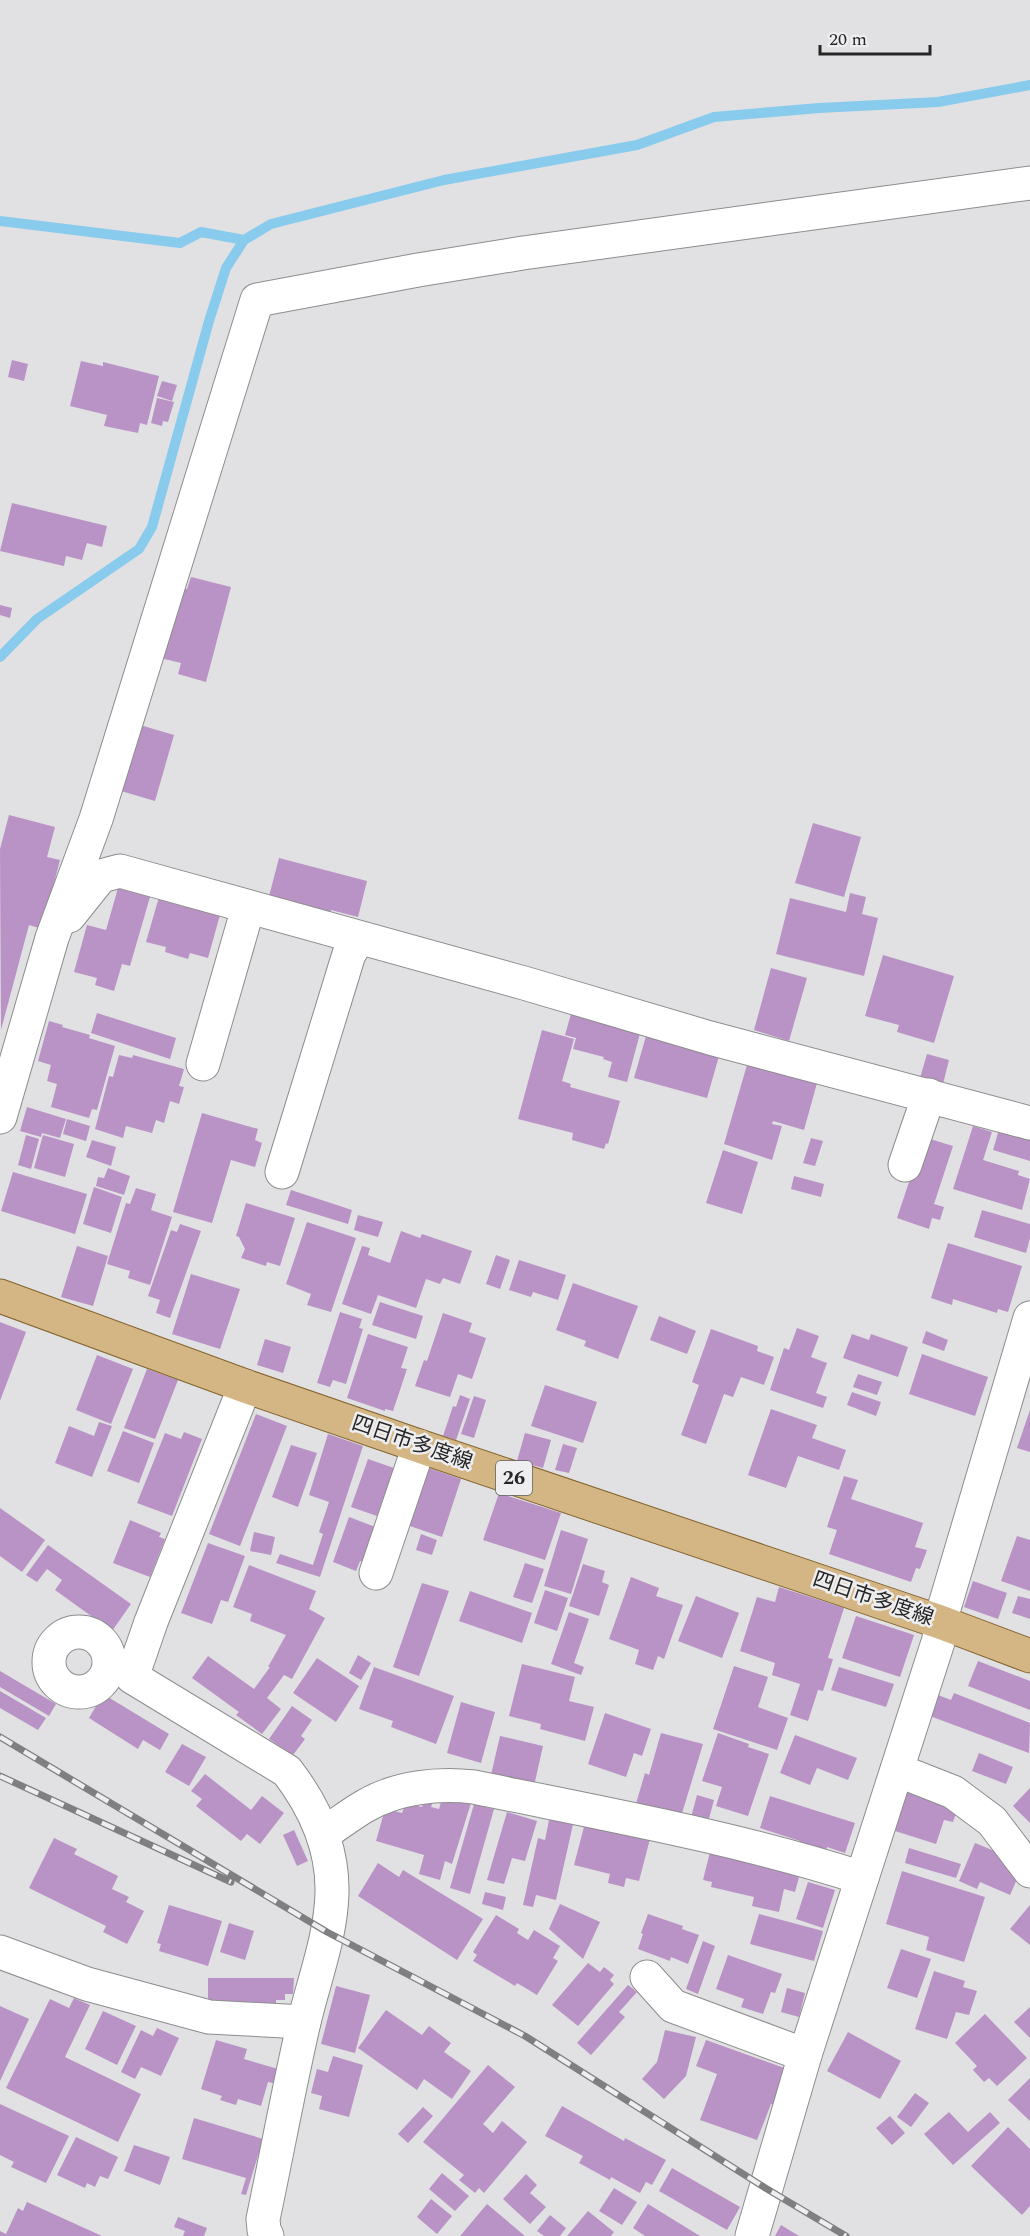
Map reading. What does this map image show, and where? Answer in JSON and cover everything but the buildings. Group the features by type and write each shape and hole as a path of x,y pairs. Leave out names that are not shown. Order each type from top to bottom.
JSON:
{"main road":[{"name":"四日市多度線","path":"0,1296 245,1386 940,1622 1030,1656"}],"street":[{"path":"0,1117 52,938 96,819 257,300 523,253 1030,183"},
{"path":"52,938 101,876 120,871 524,983 710,1038 1030,1123"},
{"path":"203,1064 248,908"},
{"path":"282,1172 349,954 359,938"},
{"path":"905,1165 929,1095"},
{"path":"752,2236 805,2055 939,1639 940,1622 1030,1318"},
{"path":"245,1386 136,1664 90,1690 78,1692 67,1689 57,1682 51,1672 49,1661 52,1649 59,1639 69,1633 81,1631 92,1635 136,1664 287,1771 303,1792 315,1814 330,1866 332,1893 327,1932 304,2022 263,2219 267,2236"},
{"path":"376,1573 419,1446"},
{"path":"99,1684 106,1675 110,1663 108,1652 102,1641"},
{"path":"897,1770 953,1792 992,1821 1030,1870"},
{"path":"322,1834 368,1804 397,1793 427,1786 453,1784 688,1831 812,1862 862,1878"},
{"path":"0,1952 87,1984 209,2017 304,2022"},
{"path":"647,1977 673,2006 805,2055"}],"waterway":[{"path":"0,657 37,619 139,549 152,527 226,268 244,240 271,224 444,180 637,145 714,117 819,108 938,102 1030,85"},
{"path":"0,221 180,243 201,232 244,240"}],"railway":[{"path":"0,1737 327,1932 525,2036 767,2189 846,2236"},
{"path":"0,1776 231,1882"}]}
